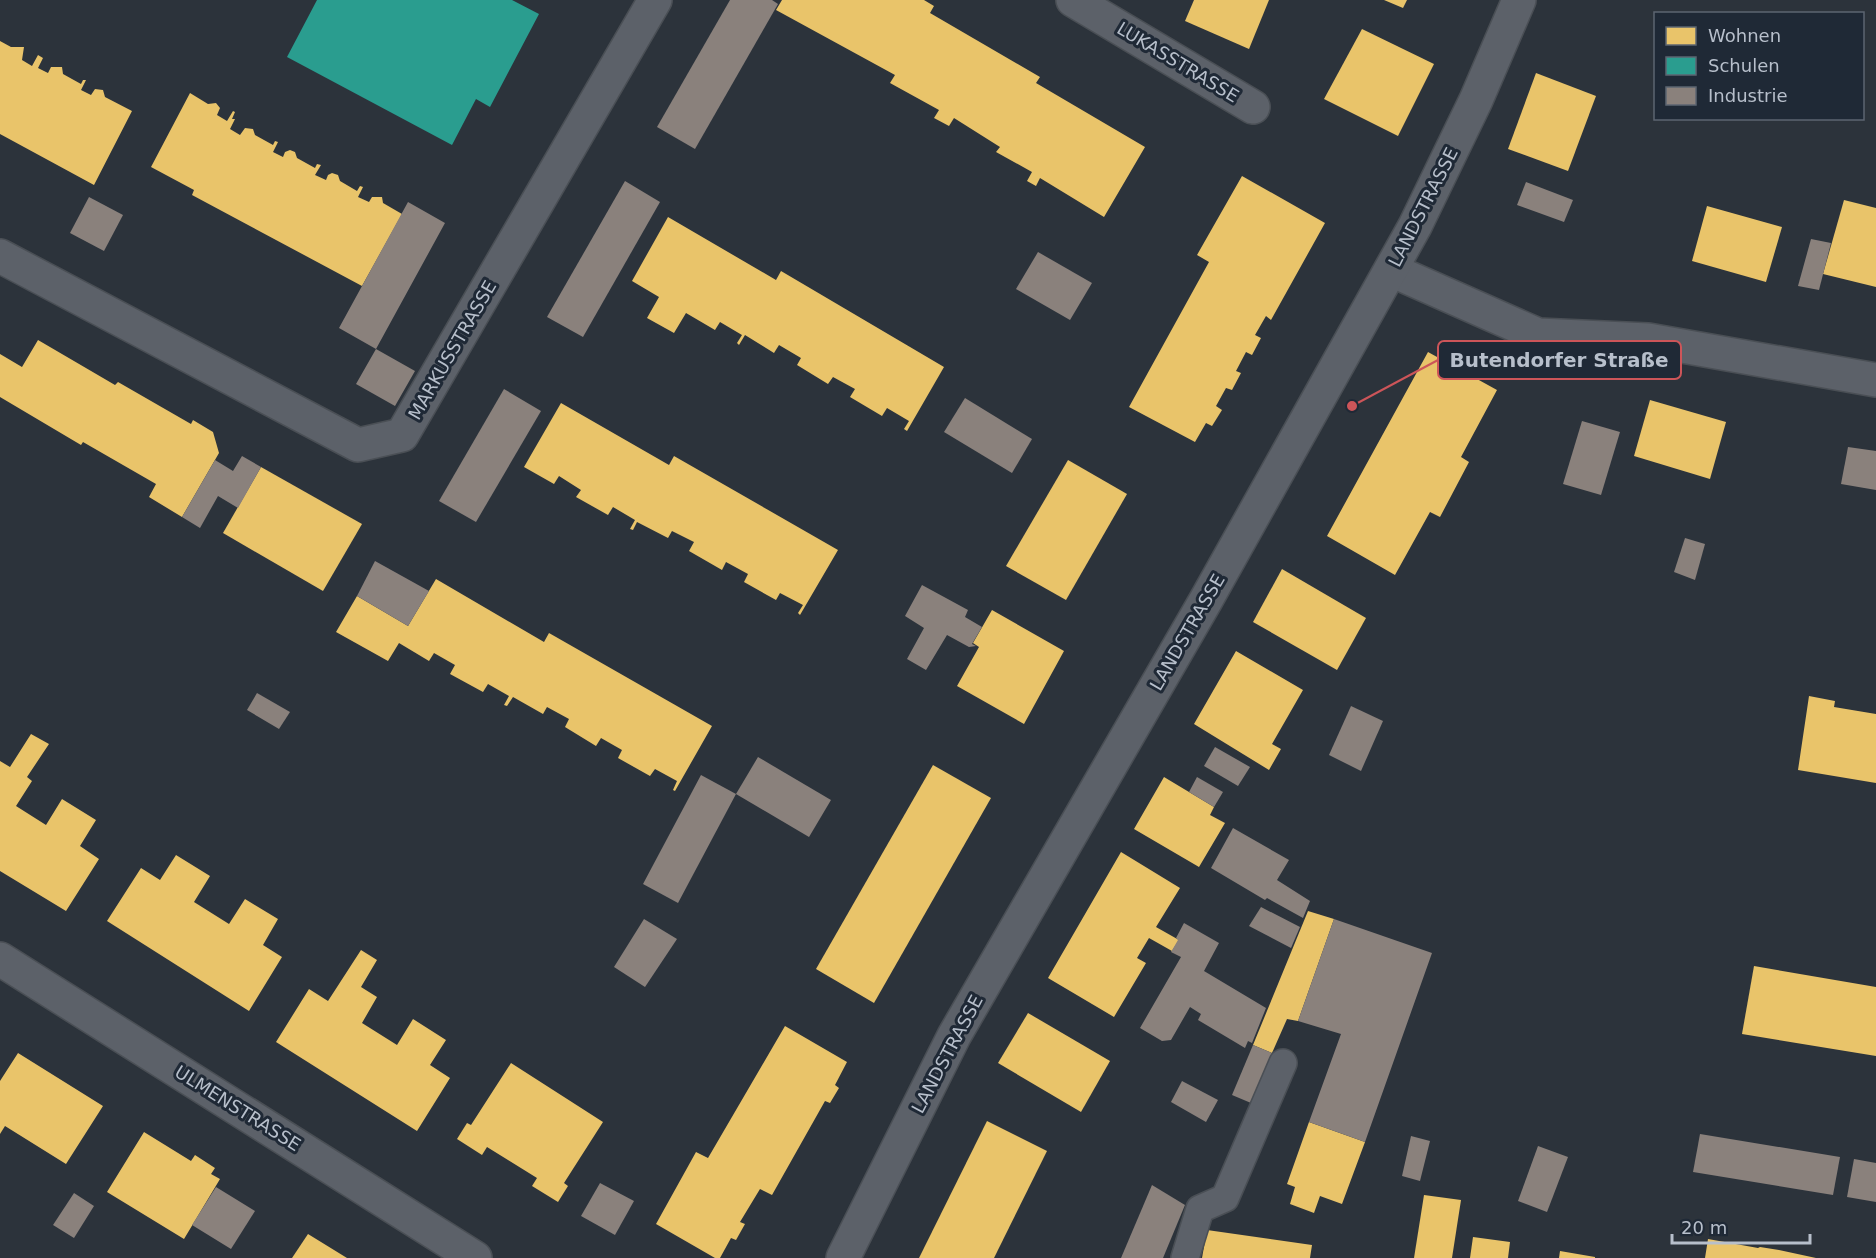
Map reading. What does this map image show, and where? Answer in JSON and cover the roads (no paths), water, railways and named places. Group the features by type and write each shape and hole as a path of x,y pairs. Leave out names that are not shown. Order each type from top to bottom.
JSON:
{"street":[{"name":"MARKUSSTRASSE","path":"0,256 358,445 402,435 655,0"},
{"name":"LUKASSTRASSE","path":"1073,0 1253,107"},
{"name":"LANDSTRASSE","path":"843,1258 954,1036 1212,589 1415,226 1476,100 1519,0"},
{"path":"1391,270 1538,335 1648,340 1876,380"},
{"name":"ULMENSTRASSE","path":"0,958 475,1258"}],"lane":[{"path":"1185,1258 1200,1209 1225,1198 1283,1063"}],"place":[{"name":"Butendorfer Straße","path":"1352,406"}]}
